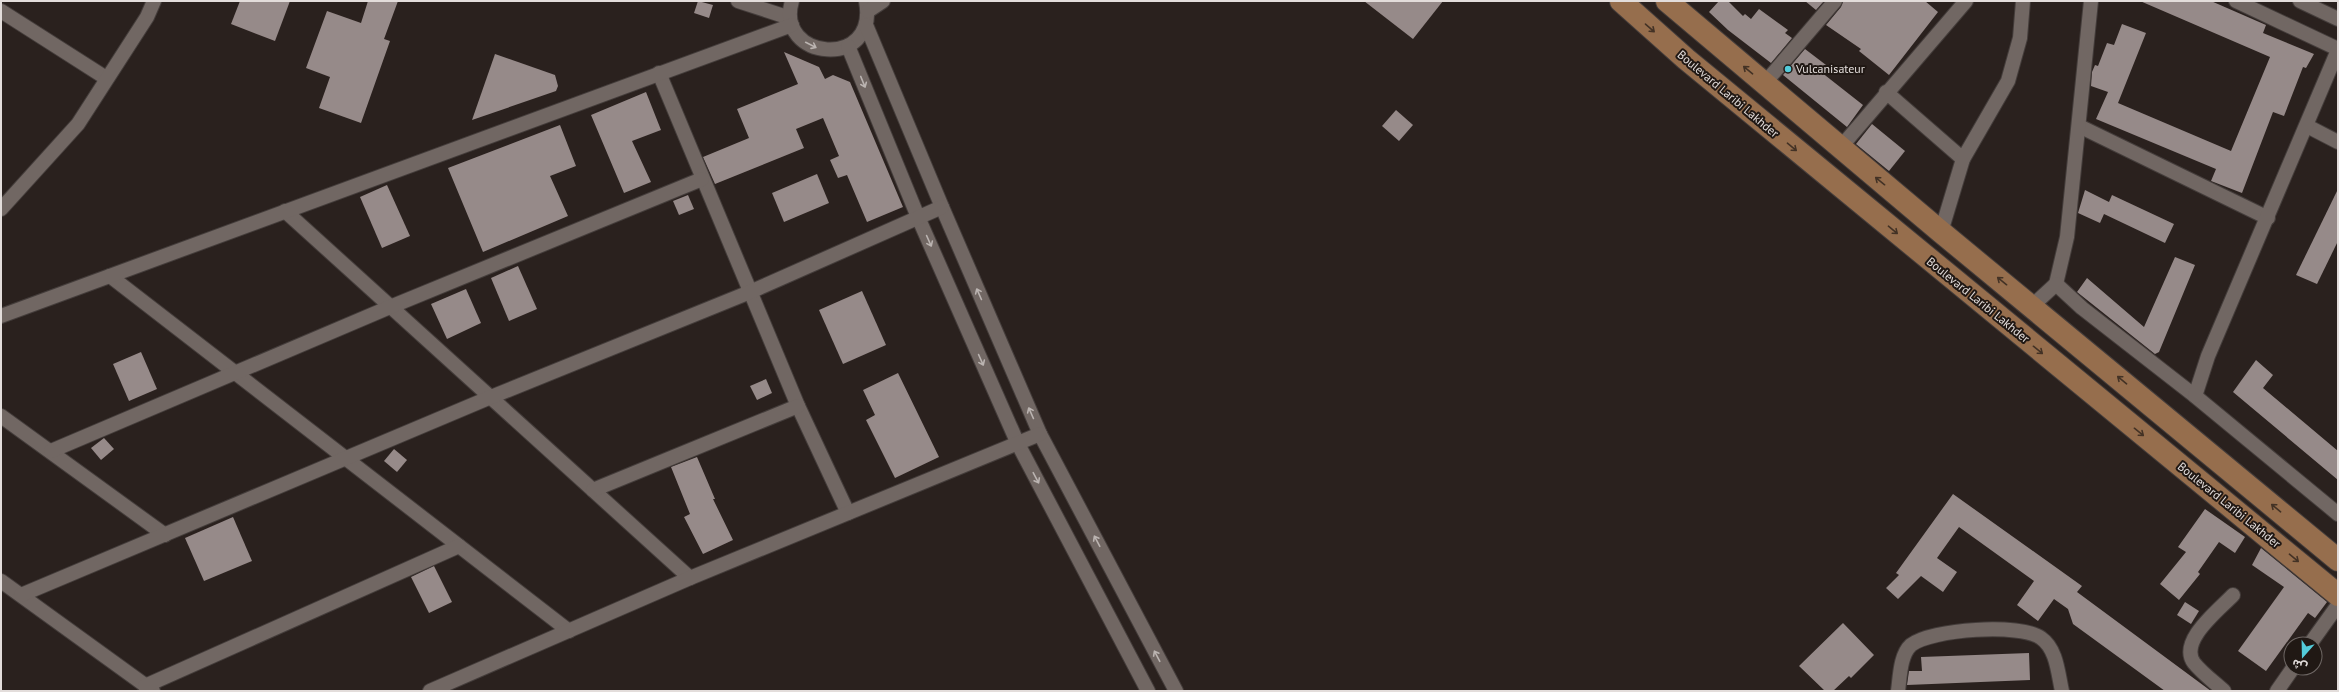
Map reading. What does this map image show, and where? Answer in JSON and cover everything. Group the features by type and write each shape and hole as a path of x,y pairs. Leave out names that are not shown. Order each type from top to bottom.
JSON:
{"main road":[{"name":"Boulevard Laribi Lakhder","path":"1621,1 1704,74 2338,595"},
{"path":"1672,3 1764,84 1840,148 2338,560"}],"street":[{"path":"2,206 66,138 89,107 106,78 147,17 154,1"},
{"path":"738,1 791,22 806,43 816,48 838,50 848,46 862,33 866,25 867,6 883,1"},
{"path":"791,22 792,1"},
{"path":"1764,84 1835,1"},
{"path":"1840,148 1886,92 1966,1"},
{"path":"1941,232 1963,159 2008,81 2020,38 2023,1"},
{"path":"2032,306 2056,284 2068,237 2091,1"},
{"path":"2195,396 2208,356 2268,218 2338,50 2236,1"},
{"path":"2300,1 2338,19"},
{"path":"1,11 106,78"},
{"path":"1,316 659,73 791,22"},
{"path":"866,25 942,208 1040,434 1176,691"},
{"path":"848,46 918,217 1018,444 1148,691"},
{"path":"659,73 798,406 848,513"},
{"path":"1886,92 1963,159"},
{"path":"2079,126 2268,218"},
{"path":"2307,126 2338,142"},
{"path":"51,451 390,307 702,179"},
{"path":"21,595 491,398 750,292 918,217 942,208"},
{"path":"284,211 690,578"},
{"path":"110,276 569,631"},
{"path":"2056,284 2082,308 2195,396 2338,514"},
{"path":"593,490 798,406"},
{"path":"1,416 165,535"},
{"path":"430,691 690,578 1040,434"},
{"path":"1,581 149,688 459,546"},
{"path":"2224,691 2194,662 2190,650 2194,637 2233,595"},
{"path":"2316,636 2338,605"},
{"path":"1898,691 1902,661 1911,645 1931,636 1988,629 2030,632 2043,639 2054,655 2062,691"},
{"path":"2277,691 2287,676"}],"building":[{"path":"240,1 290,1 275,41 231,24"},
{"path":"368,1 398,1 384,39 390,41 361,123 319,108 330,77 306,68 327,11 361,23"},
{"path":"698,1 713,5 709,18 694,13"},
{"path":"1364,1 1443,1 1413,39"},
{"path":"1719,1 1728,1 1743,16 1745,14 1751,19 1759,9 1788,30 1785,33 1792,38 1771,63 1728,30 1709,12"},
{"path":"1805,1 1824,1 1816,10"},
{"path":"1843,1 1925,1 1938,12 1889,75 1859,51 1861,49 1826,25 1841,7"},
{"path":"2140,1 2211,1 2266,25 2263,33 2314,54 2306,68 2303,67 2284,116 2273,112 2242,193 2211,181 2216,169 2096,119 2108,92 2091,86 2092,72 2095,65 2098,66 2107,43 2114,45 2122,24 2146,33 2118,103 2231,151 2270,57"},
{"path":"1805,49 1826,65 1821,72 1863,105 1847,127 1783,75"},
{"path":"784,52 819,67 825,79 833,75 850,82 903,207 867,222 847,175 838,178 830,160 839,156 823,118 796,129 804,148 715,184 703,157 749,138 737,109 798,84"},
{"path":"495,54 555,75 558,86 556,91 472,120"},
{"path":"646,92 661,130 632,141 651,182 624,193 591,115"},
{"path":"1396,110 1413,125 1399,141 1382,126"},
{"path":"1872,124 1905,151 1889,171 1856,144"},
{"path":"560,125 576,166 550,176 568,216 483,252 448,168"},
{"path":"817,174 829,203 784,222 772,193"},
{"path":"387,185 410,236 382,248 360,197"},
{"path":"2338,189 2338,241 2317,284 2296,275"},
{"path":"2085,190 2109,202 2112,195 2174,224 2165,243 2104,214 2100,223 2078,213"},
{"path":"688,195 694,209 679,215 673,201"},
{"path":"2175,257 2195,265 2159,352 2155,354 2077,292 2087,278 2144,327"},
{"path":"518,266 537,309 509,321 491,278"},
{"path":"466,289 481,323 447,339 431,304"},
{"path":"862,291 886,345 843,364 819,310"},
{"path":"141,352 157,389 129,401 113,364"},
{"path":"2256,360 2273,375 2263,388 2338,451 2338,480 2233,392"},
{"path":"898,373 939,457 895,478 866,420 875,415 863,390"},
{"path":"766,379 772,393 757,400 750,386"},
{"path":"104,438 114,449 101,460 91,448"},
{"path":"394,449 407,460 397,472 384,461"},
{"path":"697,457 715,499 713,499 733,540 703,554 684,517 690,514 671,467"},
{"path":"1953,494 2082,586 2077,592 2211,691 2165,691 2073,624 2068,609 2054,599 2038,621 2017,605 2034,581 1959,527 1937,558 1957,572 1943,592 1921,576 1898,599 1886,588 1899,575 1896,573"},
{"path":"2205,509 2245,537 2235,553 2219,542 2198,572 2200,574 2179,600 2160,584 2186,552 2178,547"},
{"path":"233,517 252,561 204,581 185,538"},
{"path":"2261,548 2327,602 2315,618 2308,613 2291,636 2283,636 2283,648 2266,671 2238,651 2284,587 2252,565"},
{"path":"434,566 452,602 429,613 411,577"},
{"path":"2185,602 2199,611 2191,624 2177,615"},
{"path":"1843,623 1874,655 1851,678 1849,676 1833,691 1825,691 1799,666"},
{"path":"2029,653 2030,680 1907,685 1909,671 1922,671 1921,657"}],"place":[{"name":"Vulcanisateur","path":"1788,69"}]}
